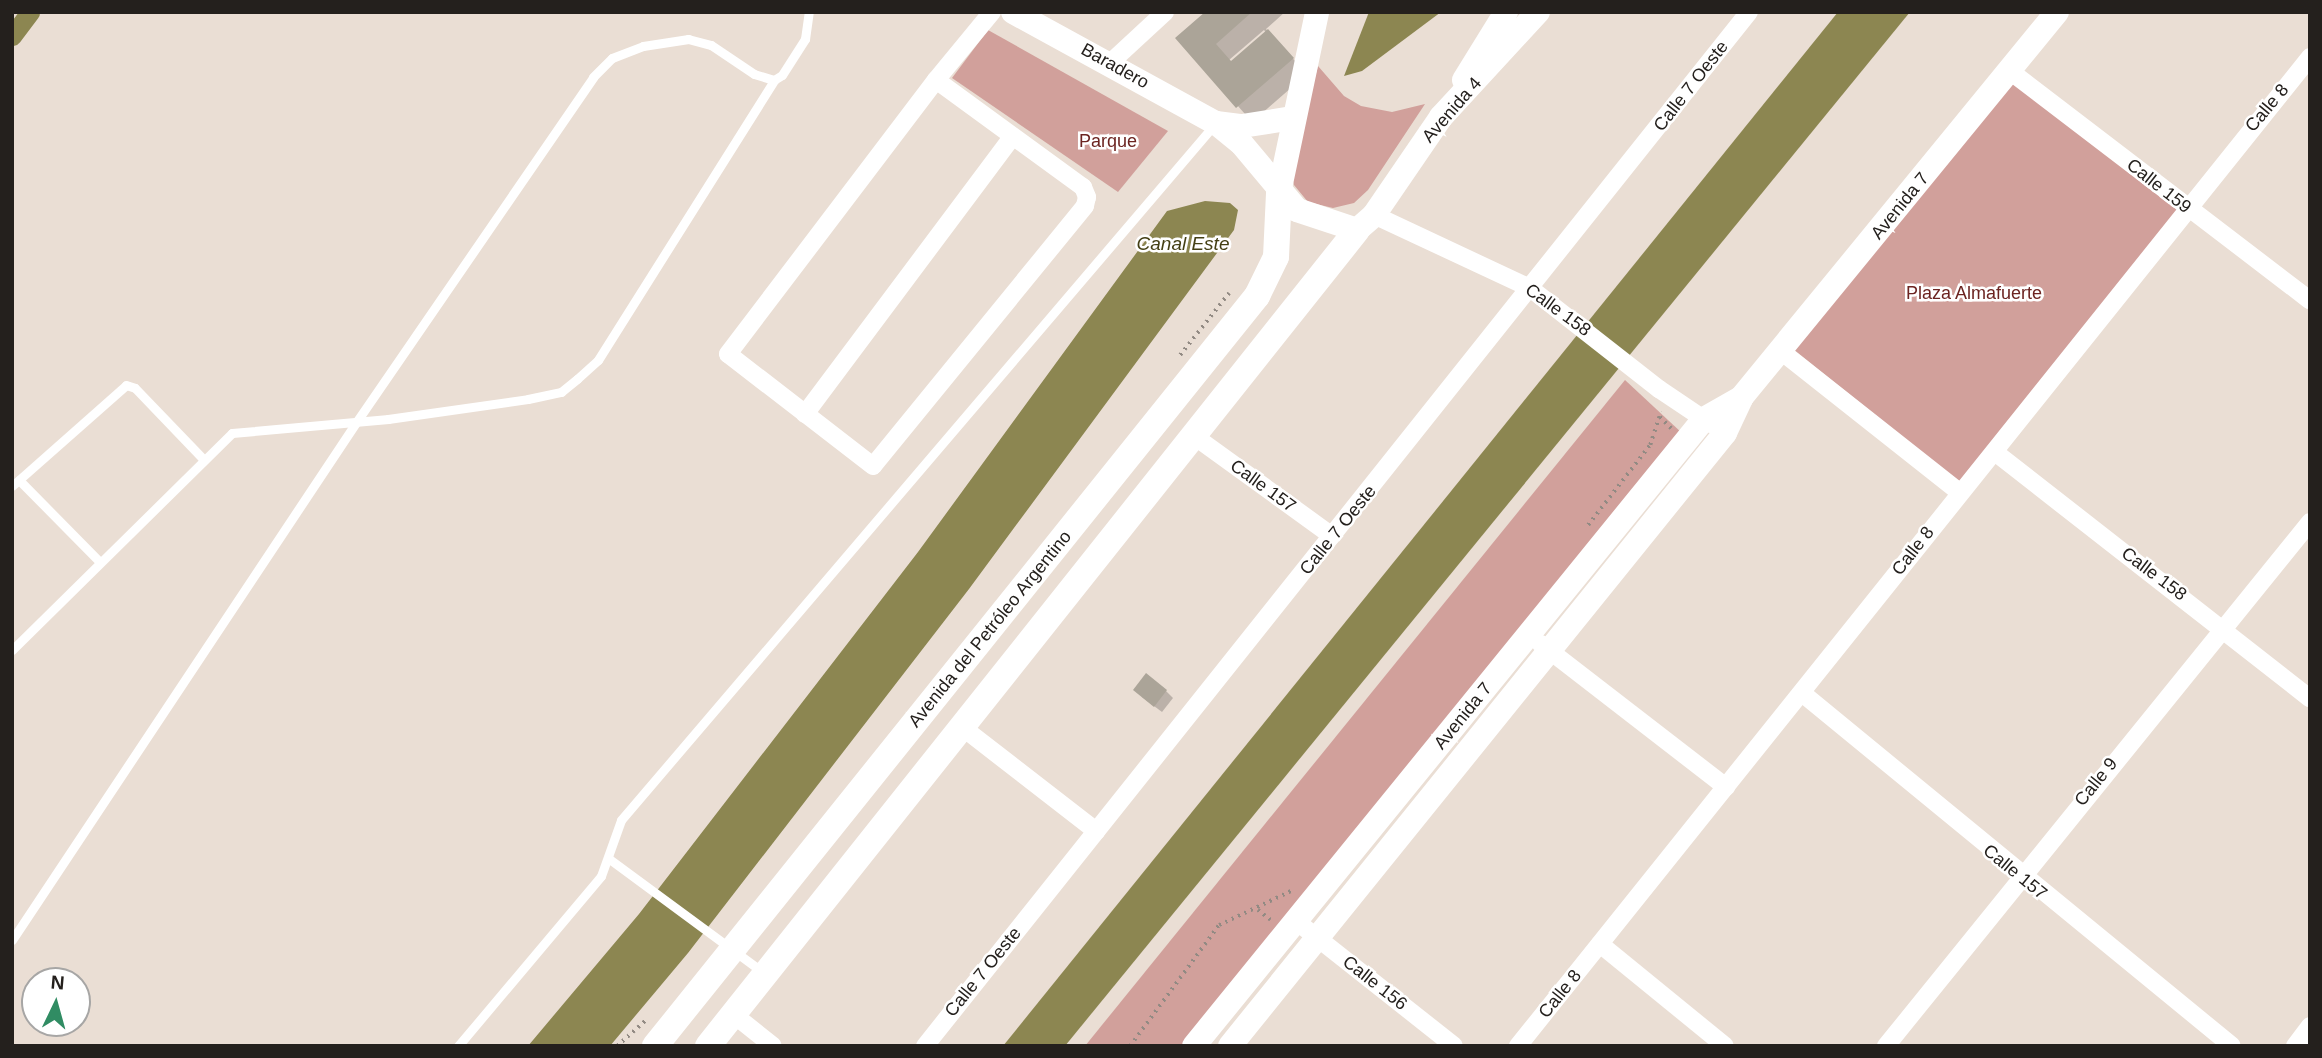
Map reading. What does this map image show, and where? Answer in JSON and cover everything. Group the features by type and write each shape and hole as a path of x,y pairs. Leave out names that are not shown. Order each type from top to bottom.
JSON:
{"main road":[{"name":"Baradero","path":"1013,12 1110,62 1216,122 1241,143 1279,193 1314,218 1366,223"},
{"path":"1279,193 1317,12"},
{"path":"1441,117 1506,12"},
{"name":"Avenida 4","path":"1366,223 1441,117 1538,12"},
{"name":"Avenida 7","path":"1230,1046 1725,433 1741,398 1782,352 2057,12"},
{"name":"Baradero","path":"1216,122 1242,126 1293,118"},
{"name":"Avenida del Petróleo Argentino","path":"654,1046 722,944 1257,296 1276,257 1279,193"},
{"path":"708,1046 1366,223"},
{"name":"Avenida 7","path":"1194,1046 1704,419 1741,398"}],"street":[{"path":"936,80 1083,187 1085,206 873,467 728,354 936,80 992,12"},
{"path":"1110,62 1165,12"},
{"name":"Calle 7 Oeste","path":"925,1046 1749,12"},
{"name":"Calle 8","path":"1518,1046 1802,693 1959,492 1996,453 2186,207 2310,57"},
{"name":"Calle 159","path":"2010,71 2310,300"},
{"path":"805,414 1012,137"},
{"name":"Calle 158","path":"1366,223 1530,288 1572,316 1662,391 1725,433"},
{"path":"1782,352 1959,492"},
{"name":"Calle 157","path":"1194,436 1332,536"},
{"name":"Calle 158","path":"1996,453 2222,626 2310,698"},
{"name":"Calle 9","path":"1886,1046 2222,626 2310,522"},
{"path":"1529,636 1551,650 1726,788"},
{"name":"Calle 157","path":"1802,693 2020,876 2232,1046"},
{"path":"962,727 1096,831"},
{"name":"Calle 156","path":"1296,920 1454,1046"},
{"path":"1600,944 1725,1046"},
{"path":"733,1014 773,1046"},
{"path":"2295,1046 2310,1026"}],"lane":[{"path":"12,650 232,433 357,421 528,399 561,392 598,360 774,80 782,75 805,39 809,12"},
{"path":"12,940 357,421 593,76 612,58 643,46 688,39 711,45 754,74 774,80"},
{"path":"458,1046 601,876 621,820 1216,122"},
{"path":"100,562 16,483 126,385 135,388 203,460"},
{"path":"607,858 765,974"}],"path":[{"path":"1581,533 1650,445 1662,391"},
{"path":"1130,1046 1219,925 1258,910 1300,883"}],"green space":[{"name":"Parque","path":"988,30 1168,131 1118,192 952,78"},
{"path":"1318,66 1344,96 1361,106 1392,112 1425,104 1368,190 1354,203 1333,208 1308,202 1294,185 1290,170"},
{"name":"Plaza Almafuerte","path":"2010,81 2179,208 1959,482 1793,349"},
{"path":"1625,380 1683,434 1189,1046 1085,1046"}],"water":[{"path":"1369,12 1441,12 1362,71 1344,76"},
{"path":"1838,12 1910,12 1065,1046 1003,1046"},
{"name":"Canal Este","path":"1205,201 1230,203 1238,210 1234,230 969,589 688,953 610,1046 528,1046 639,914 918,552 1167,211"}],"building":[{"path":"1205,12 1252,12 1216,44 1231,61 1268,29 1294,58 1236,108 1175,38"},
{"path":"1146,673 1167,690 1154,707 1133,690"}],"waterway":[{"path":"12,36 30,12"}]}
